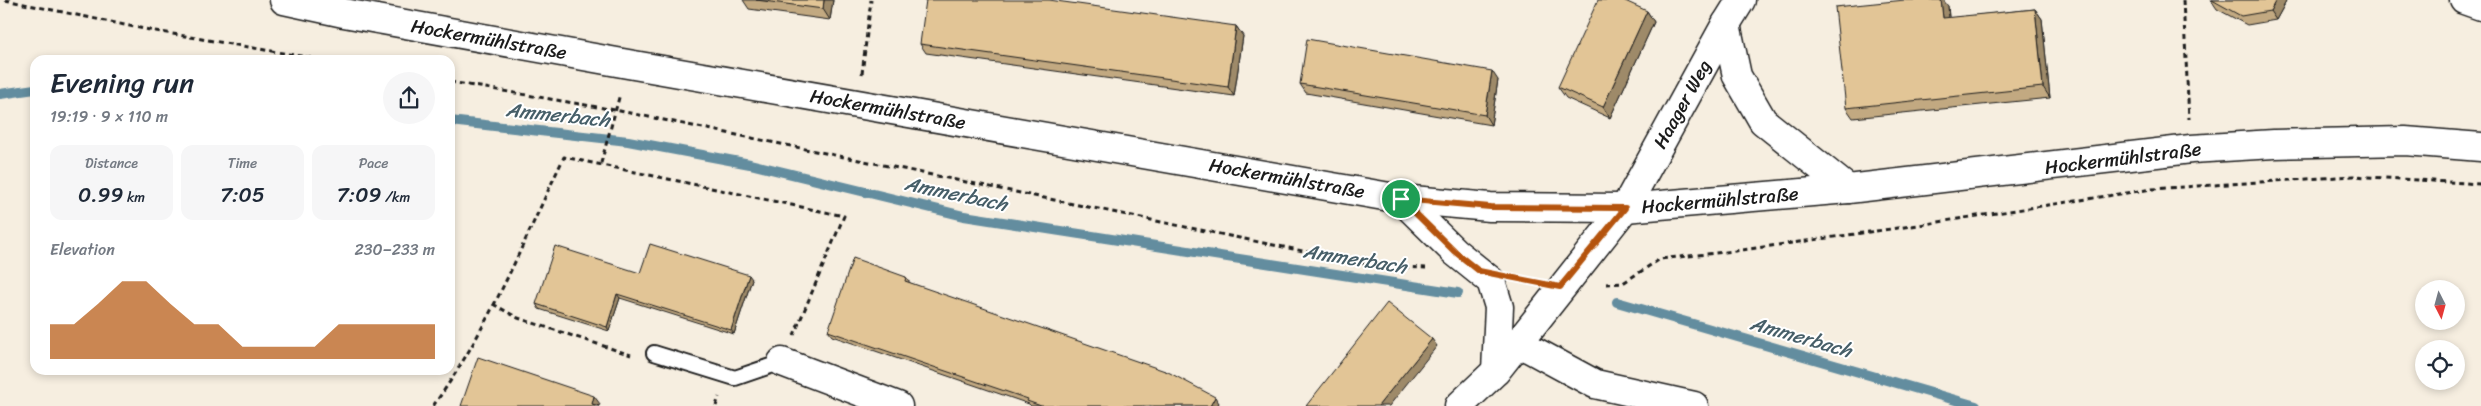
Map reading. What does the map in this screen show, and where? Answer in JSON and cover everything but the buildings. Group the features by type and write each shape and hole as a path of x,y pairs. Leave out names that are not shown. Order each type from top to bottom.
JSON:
{"main road":[{"name":"Hockermühlstraße","path":"284,0 344,13 609,61 859,103 1401,199 1490,207 1625,208 1848,188 2191,149 2274,144 2405,141 2481,147"},
{"name":"Haager Weg","path":"1459,406 1496,371 1560,287 1625,208 1741,0"},
{"path":"2464,0 2481,6"},
{"path":"1726,24 1737,76 1763,121 1848,188"},
{"path":"1401,199 1455,252 1491,281 1499,307 1496,371"},
{"path":"1519,343 1595,384 1694,406"},
{"path":"782,362 898,406"}],"lane":[{"path":"654,353 735,378 782,362"}],"path":[{"path":"6,0 144,29 294,55"},
{"path":"859,103 871,0"},
{"path":"2184,0 2191,149"},
{"path":"455,83 615,110 1376,266 1432,268"},
{"path":"602,163 615,110"},
{"path":"455,374 493,304 564,157 602,163 844,216 782,362"},
{"path":"1560,287 1623,283 1660,259 1735,251 1919,225 2152,189 2353,176 2481,184"},
{"path":"493,304 518,318 642,358 654,353"},
{"path":"433,406 455,375"}],"waterway":[{"name":"Ammerbach","path":"0,94 30,90"},
{"name":"Ammerbach","path":"455,122 628,141 750,164 964,216 1458,293"},
{"name":"Ammerbach","path":"1617,302 1976,406"}],"route":[{"path":"1401,199 1490,207 1625,208 1560,287 1479,271 1455,252 1401,199"}]}
